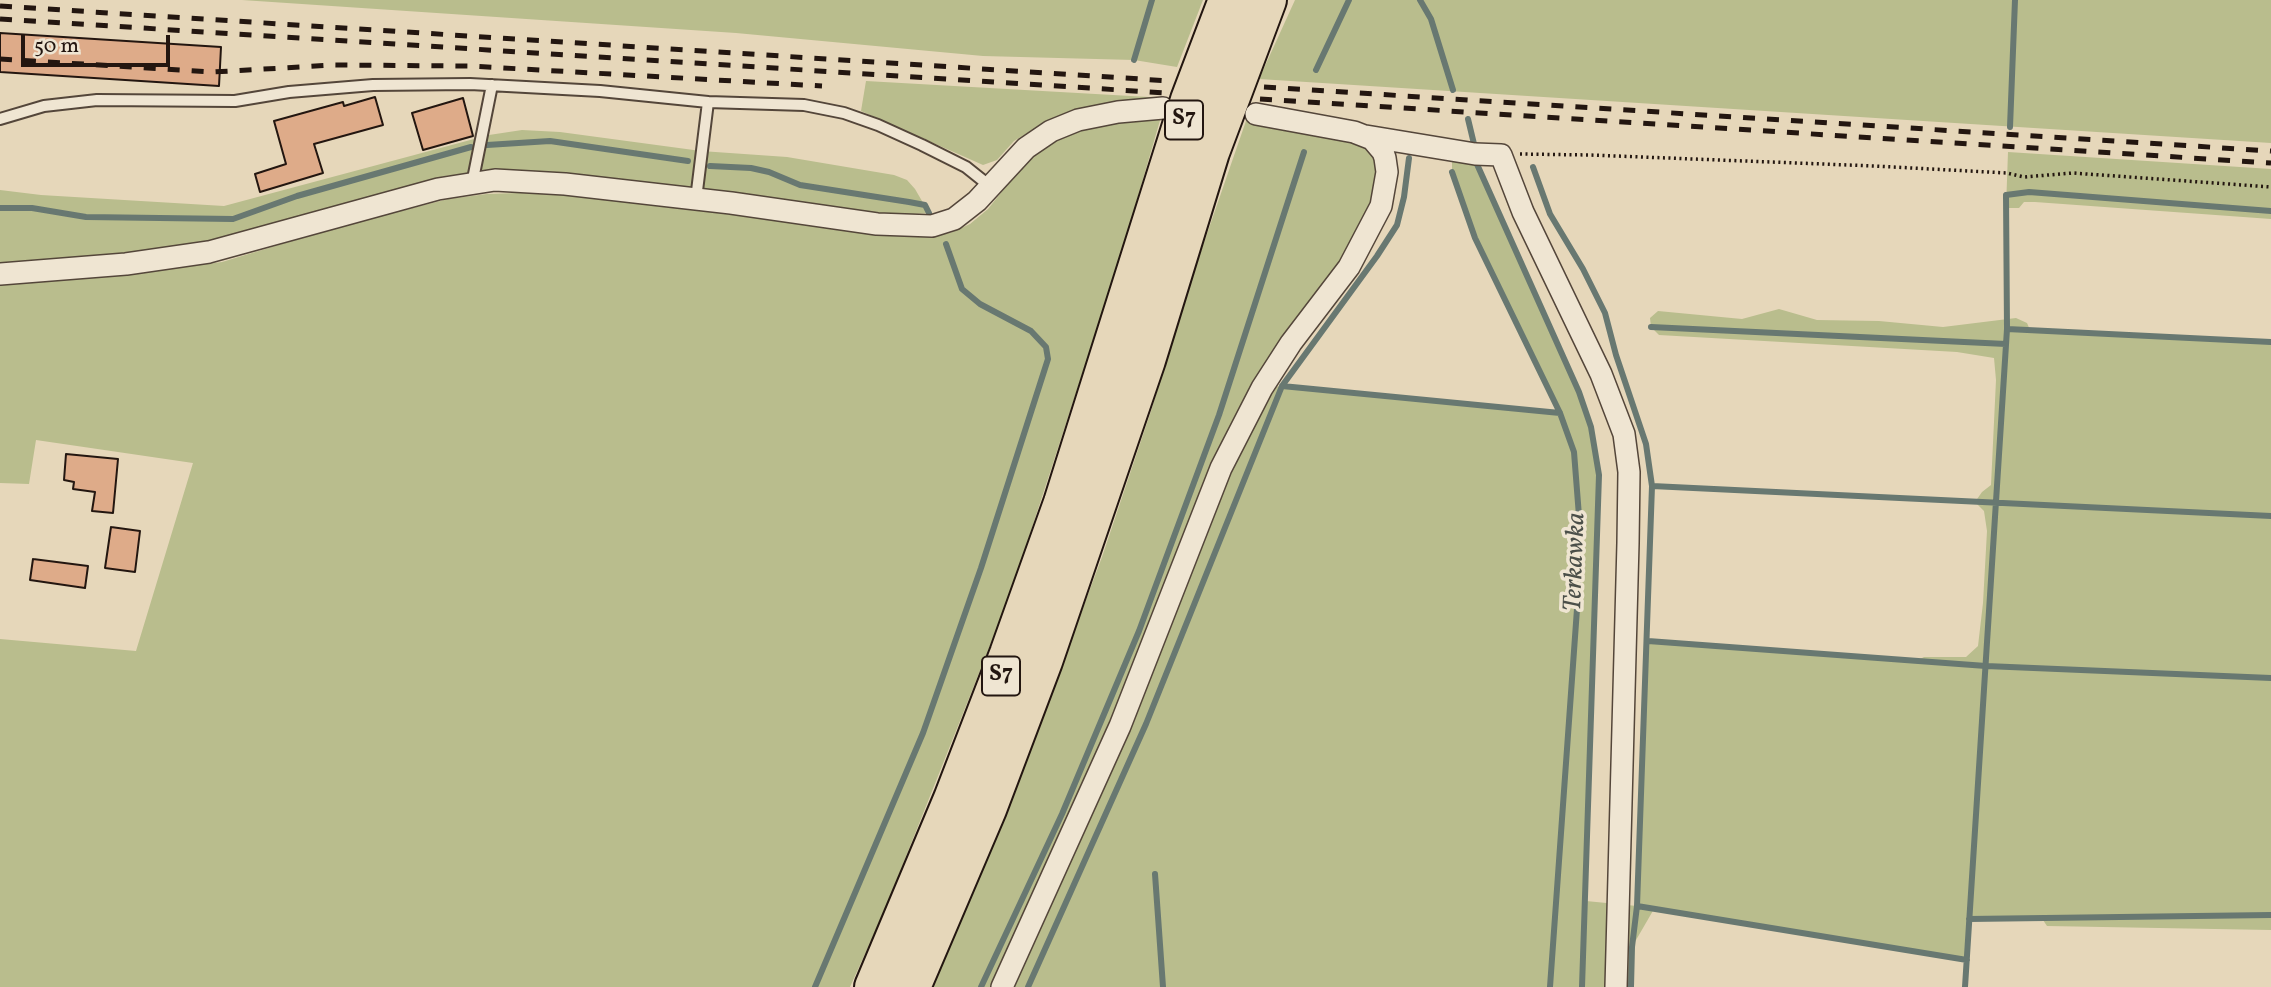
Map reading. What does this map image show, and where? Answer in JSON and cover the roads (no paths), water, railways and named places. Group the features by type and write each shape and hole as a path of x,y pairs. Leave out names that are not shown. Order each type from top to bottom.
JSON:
{"highway":[{"name":"S7","path":"874,987 948,811 1009,654 1063,503 1190,100 1257,4"},
{"name":"S7","path":"911,987 986,809 1043,661 1146,360 1257,4"}],"street":[{"path":"0,274 126,264 209,252 438,188 495,180 565,184 696,199 877,224 932,226 954,219 991,187 1026,148 1051,131 1078,120 1118,112 1163,108"},
{"path":"1256,114 1364,135 1501,155 1523,212 1619,417 1627,449 1629,472 1616,987"},
{"path":"1002,987 1120,726 1221,468 1262,388 1349,267 1362,247 1381,206 1387,172 1385,158 1378,144 1364,135"}],"lane":[{"path":"0,119 44,106 97,100 235,101 289,92 373,85 492,85 600,91 708,102 804,105 844,113 933,150 966,167 991,187"},
{"path":"472,184 492,85"},
{"path":"696,199 708,102"}],"waterway":[{"path":"1134,60 1152,0"},
{"path":"1316,70 1349,0"},
{"name":"Terkawka","path":"1420,0 1431,19 1453,90"},
{"path":"2010,127 2015,0"},
{"name":"Terkawka","path":"1468,119 1474,144"},
{"path":"487,145 550,141 688,161"},
{"path":"0,208 32,208 86,217 233,219 297,196 471,147"},
{"path":"981,987 1062,814 1139,631 1219,415 1304,152"},
{"path":"1028,987 1146,724 1282,386 1397,225 1409,158"},
{"name":"Terkawka","path":"1476,162 1579,392 1591,427 1599,475 1582,987"},
{"path":"710,166 751,168 769,172 800,185 925,205 929,213"},
{"path":"1533,167 1550,214 1583,269 1605,313 1646,444 1652,486 1637,906 1631,987"},
{"path":"1452,172 1475,238 1560,413 1574,452 1579,516 1578,595 1550,987"},
{"path":"1965,987 2007,329 2006,195 2029,192 2271,211"},
{"path":"815,987 923,733 981,568 1048,359 1046,347 1031,331 980,304 962,289 946,244"},
{"path":"1651,327 2006,344"},
{"path":"2007,329 2271,342"},
{"path":"1282,386 1560,413"},
{"path":"1652,486 2271,516"},
{"path":"1648,641 1986,666 2271,678"},
{"path":"1155,874 1163,987"},
{"path":"1637,906 1967,960"},
{"path":"1969,919 2271,915"}],"railway":[{"path":"0,6 1171,81"},
{"path":"0,19 1167,93"},
{"path":"0,59 213,72 334,65 469,66 822,86"},
{"path":"1264,87 2271,151"},
{"path":"1260,99 2271,163"}]}
